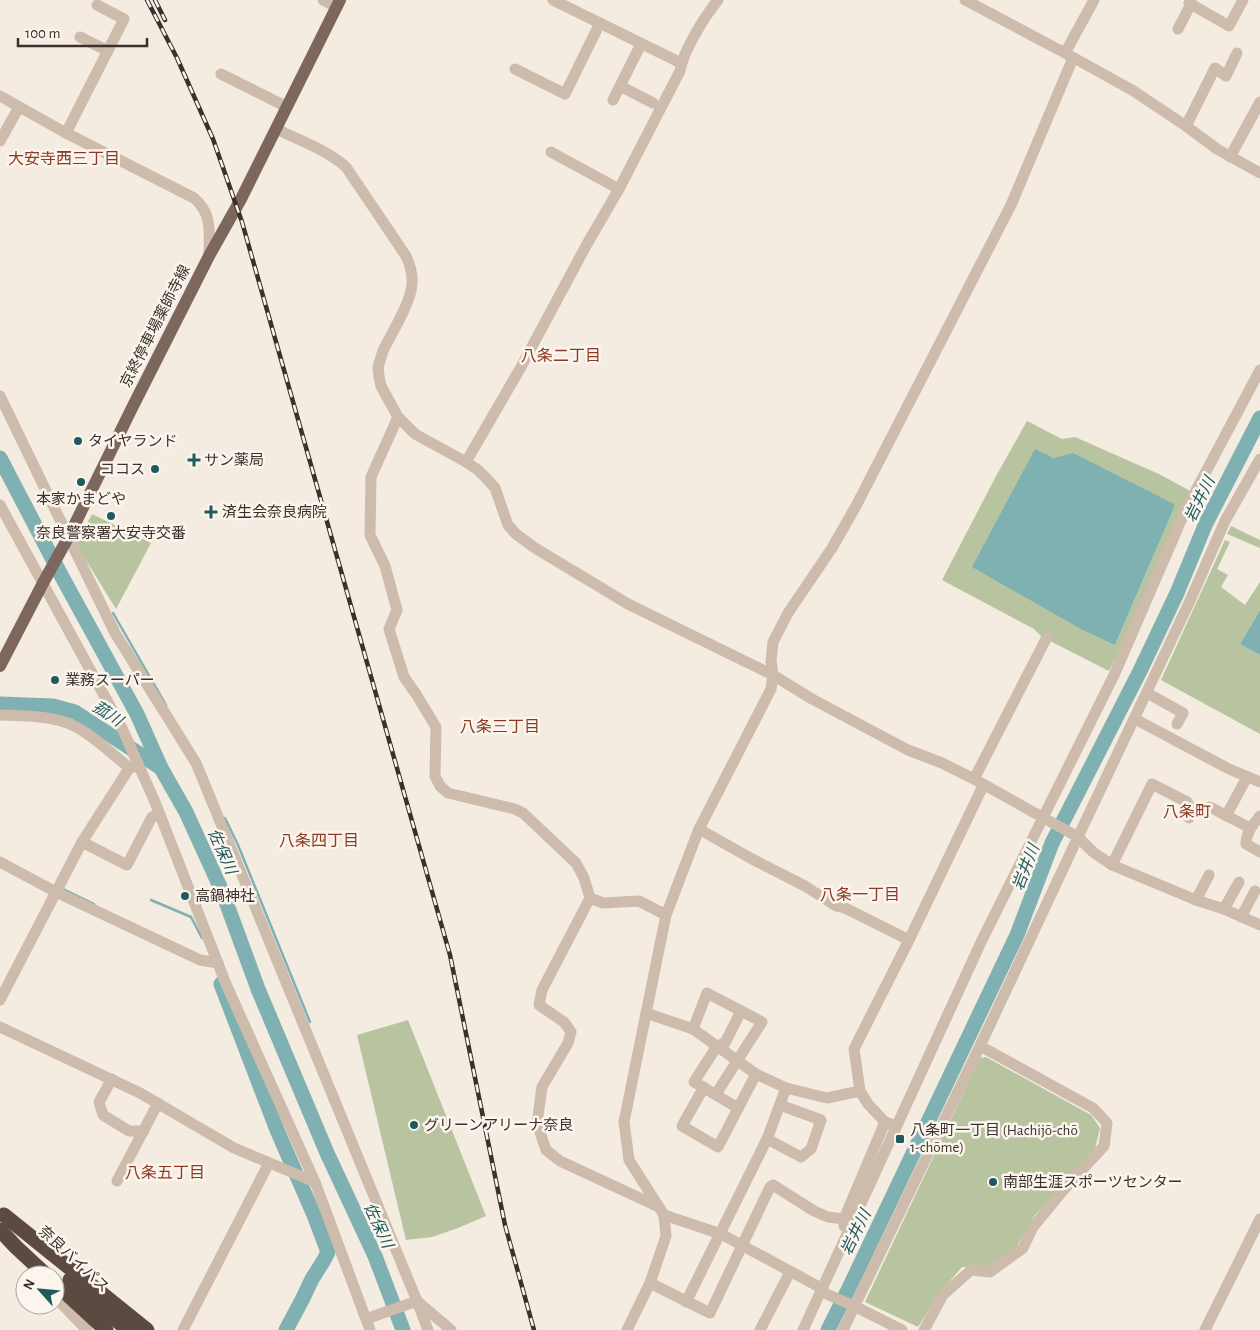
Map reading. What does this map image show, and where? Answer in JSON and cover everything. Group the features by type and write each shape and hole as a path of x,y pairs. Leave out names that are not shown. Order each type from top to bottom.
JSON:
{"highway":[{"name":"奈良バイパス","path":"1,1219 16,1247 35,1265"},
{"name":"奈良バイパス","path":"1,1219 128,1330"},
{"path":"1,1219 147,1330"},
{"name":"奈良バイパス","path":"65,1292 106,1330"}],"main road":[{"name":"京終停車場薬師寺線","path":"0,666 67,539 132,406 209,256 241,199 338,3"}],"street":[{"path":"323,0 338,3"},
{"path":"552,0 681,63"},
{"path":"466,462 521,367 587,244 619,189 680,71 681,63 709,11 718,0"},
{"path":"965,0 1132,90 1217,149 1260,173"},
{"path":"627,1330 650,1283 666,1236 662,1211 629,1160 624,1122 666,915 700,828 771,689 773,642 788,613 832,548 856,506 1011,205 1069,55 1094,0"},
{"path":"1178,29 1191,2 1229,26 1243,0"},
{"path":"66,133 124,19 97,5"},
{"path":"515,69 565,94 600,24"},
{"path":"80,37 108,51"},
{"path":"613,100 641,44"},
{"path":"1186,126 1215,68 1226,76 1237,52"},
{"path":"221,74 286,107"},
{"path":"620,86 653,103"},
{"path":"0,96 66,133 194,198 206,212 209,222 209,256"},
{"path":"1230,157 1260,102"},
{"path":"0,141 19,106"},
{"path":"276,129 339,160 346,167 406,256 411,268 411,293 383,351 378,367 381,386 398,417 415,434 478,470 495,488 508,525 516,534 628,604 773,675 812,699 908,750 942,763 1076,836 1093,852 1112,865 1260,925"},
{"path":"551,152 619,189"},
{"path":"842,1246 844,1219 890,1124 926,1063 982,940 1046,820 1115,673 1186,509 1260,370"},
{"path":"0,396 67,539 114,633 196,764 428,1330"},
{"path":"398,417 371,477 370,535 385,566 397,610 389,629 404,677 436,727 435,776 440,786 448,793 514,809 523,813 576,863 584,878 590,898 542,990 539,1005 564,1022 571,1032 568,1043 542,1087 538,1123 546,1150 560,1161 662,1211 721,1234 823,1291 902,1330"},
{"path":"843,1330 852,1306 980,1046 1076,836 1147,693 1225,521 1260,459"},
{"path":"0,505 44,580 122,728 134,767 159,814 218,963 314,1182 368,1323 417,1301"},
{"path":"890,1124 868,1104 860,1090 854,1049 909,940 1047,637"},
{"path":"1147,693 1183,712 1177,724"},
{"path":"0,715 59,720 85,731 134,767"},
{"path":"1134,719 1229,769 1260,782"},
{"path":"0,1000 82,842 134,767"},
{"path":"1226,816 1247,777"},
{"path":"1112,865 1152,784 1187,802 1193,810 1189,818"},
{"path":"1210,807 1250,828"},
{"path":"82,842 127,865 152,817 159,814"},
{"path":"1260,816 1250,828 1246,837 1246,844 1260,852"},
{"path":"700,828 752,859 806,886 836,906 845,908 909,940"},
{"path":"0,862 56,892 200,960 218,963"},
{"path":"1196,900 1209,875"},
{"path":"1224,909 1239,882"},
{"path":"1241,917 1255,891"},
{"path":"590,898 603,903 639,901 666,915"},
{"path":"693,1029 707,993 762,1022 716,1094"},
{"path":"738,1108 694,1082 717,1046 725,1043 741,1011"},
{"path":"646,1013 693,1029 756,1074 786,1088 827,1098 860,1090"},
{"path":"0,1027 140,1093 234,1148 314,1182"},
{"path":"924,1330 943,1295 971,1270 990,1272 1023,1248 1033,1227 1066,1187 1104,1146 1107,1123 1093,1108 980,1046"},
{"path":"704,1088 682,1126 718,1147 756,1074"},
{"path":"112,1079 99,1102 103,1115 129,1131 144,1130"},
{"path":"686,1302 767,1139 786,1088"},
{"path":"117,1181 158,1103"},
{"path":"767,1139 801,1157 811,1149 821,1120 780,1105"},
{"path":"803,1330 823,1291 890,1124"},
{"path":"183,1330 269,1162"},
{"path":"650,1283 710,1313 770,1187 774,1185 814,1211 828,1217 844,1219"},
{"path":"1205,1330 1260,1219"},
{"path":"16,1247 30,1265"},
{"path":"760,1330 790,1272"},
{"path":"417,1301 451,1330"},
{"path":"65,1307 87,1330"}],"green space":[{"path":"1027,421 1062,439 1075,437 1161,475 1192,492 1132,626 1109,671 1042,637 1034,629 942,580","holes":["1034,449 1174,504 1174,508 1115,645"]},
{"path":"92,514 151,543 116,609 76,544"},
{"path":"1231,526 1260,540 1260,548 1227,534"},
{"path":"1225,540 1230,542 1217,569 1228,575 1221,587 1245,605 1260,582 1260,610 1240,644 1260,655 1260,734 1161,680"},
{"name":"グリーンアリーナ奈良","path":"408,1020 486,1216 432,1237 406,1240 357,1035"},
{"name":"南部生涯スポーツセンター","path":"986,1057 1091,1115 1100,1128 1095,1149 1034,1216 1017,1246 991,1267 962,1267 938,1295 918,1327 865,1302 980,1058"}],"water":[{"path":"1035,449 1054,458 1073,453 1174,504 1174,508 1115,645 1081,629 972,567"},
{"path":"1260,610 1260,655 1240,644"}],"waterway":[{"name":"岩井川","path":"828,1330 1017,935 1052,843 1140,671 1177,593 1206,523 1260,418"},
{"name":"佐保川","path":"0,458 137,714 161,768 186,812 222,891 258,989 327,1153 375,1256 403,1330"},
{"path":"113,613 166,705"},
{"name":"菰川","path":"0,704 53,706 75,712 161,768"},
{"path":"225,818 238,845 310,1022"},
{"path":"61,888 94,904"},
{"path":"151,900 191,917 202,938"},
{"path":"221,984 277,1130 328,1252 286,1330"}],"railway":[{"path":"147,0 177,58 213,139 242,222 450,955 505,1225 534,1330"},
{"path":"155,0 165,20"}],"place":[{"name":"タイヤランド","path":"78,441"},
{"name":"サン薬局","path":"194,460"},
{"name":"ココス","path":"155,469"},
{"name":"本家かまどや","path":"81,482"},
{"name":"済生会奈良病院","path":"211,512"},
{"name":"奈良警察署大安寺交番","path":"111,516"},
{"name":"業務スーパー","path":"55,680"},
{"name":"高鍋神社","path":"185,896"},
{"name":"グリーンアリーナ奈良","path":"414,1125"},
{"name":"八条町一丁目 (Hachijō-chō 1-chōme)","path":"900,1139"},
{"name":"南部生涯スポーツセンター","path":"993,1182"}],"district":[{"name":"大安寺西三丁目","path":"64,158"},
{"name":"八条二丁目","path":"561,355"},
{"name":"八条三丁目","path":"500,726"},
{"name":"八条町","path":"1187,811"},
{"name":"八条四丁目","path":"319,840"},
{"name":"八条一丁目","path":"860,894"},
{"name":"八条五丁目","path":"165,1172"}]}
